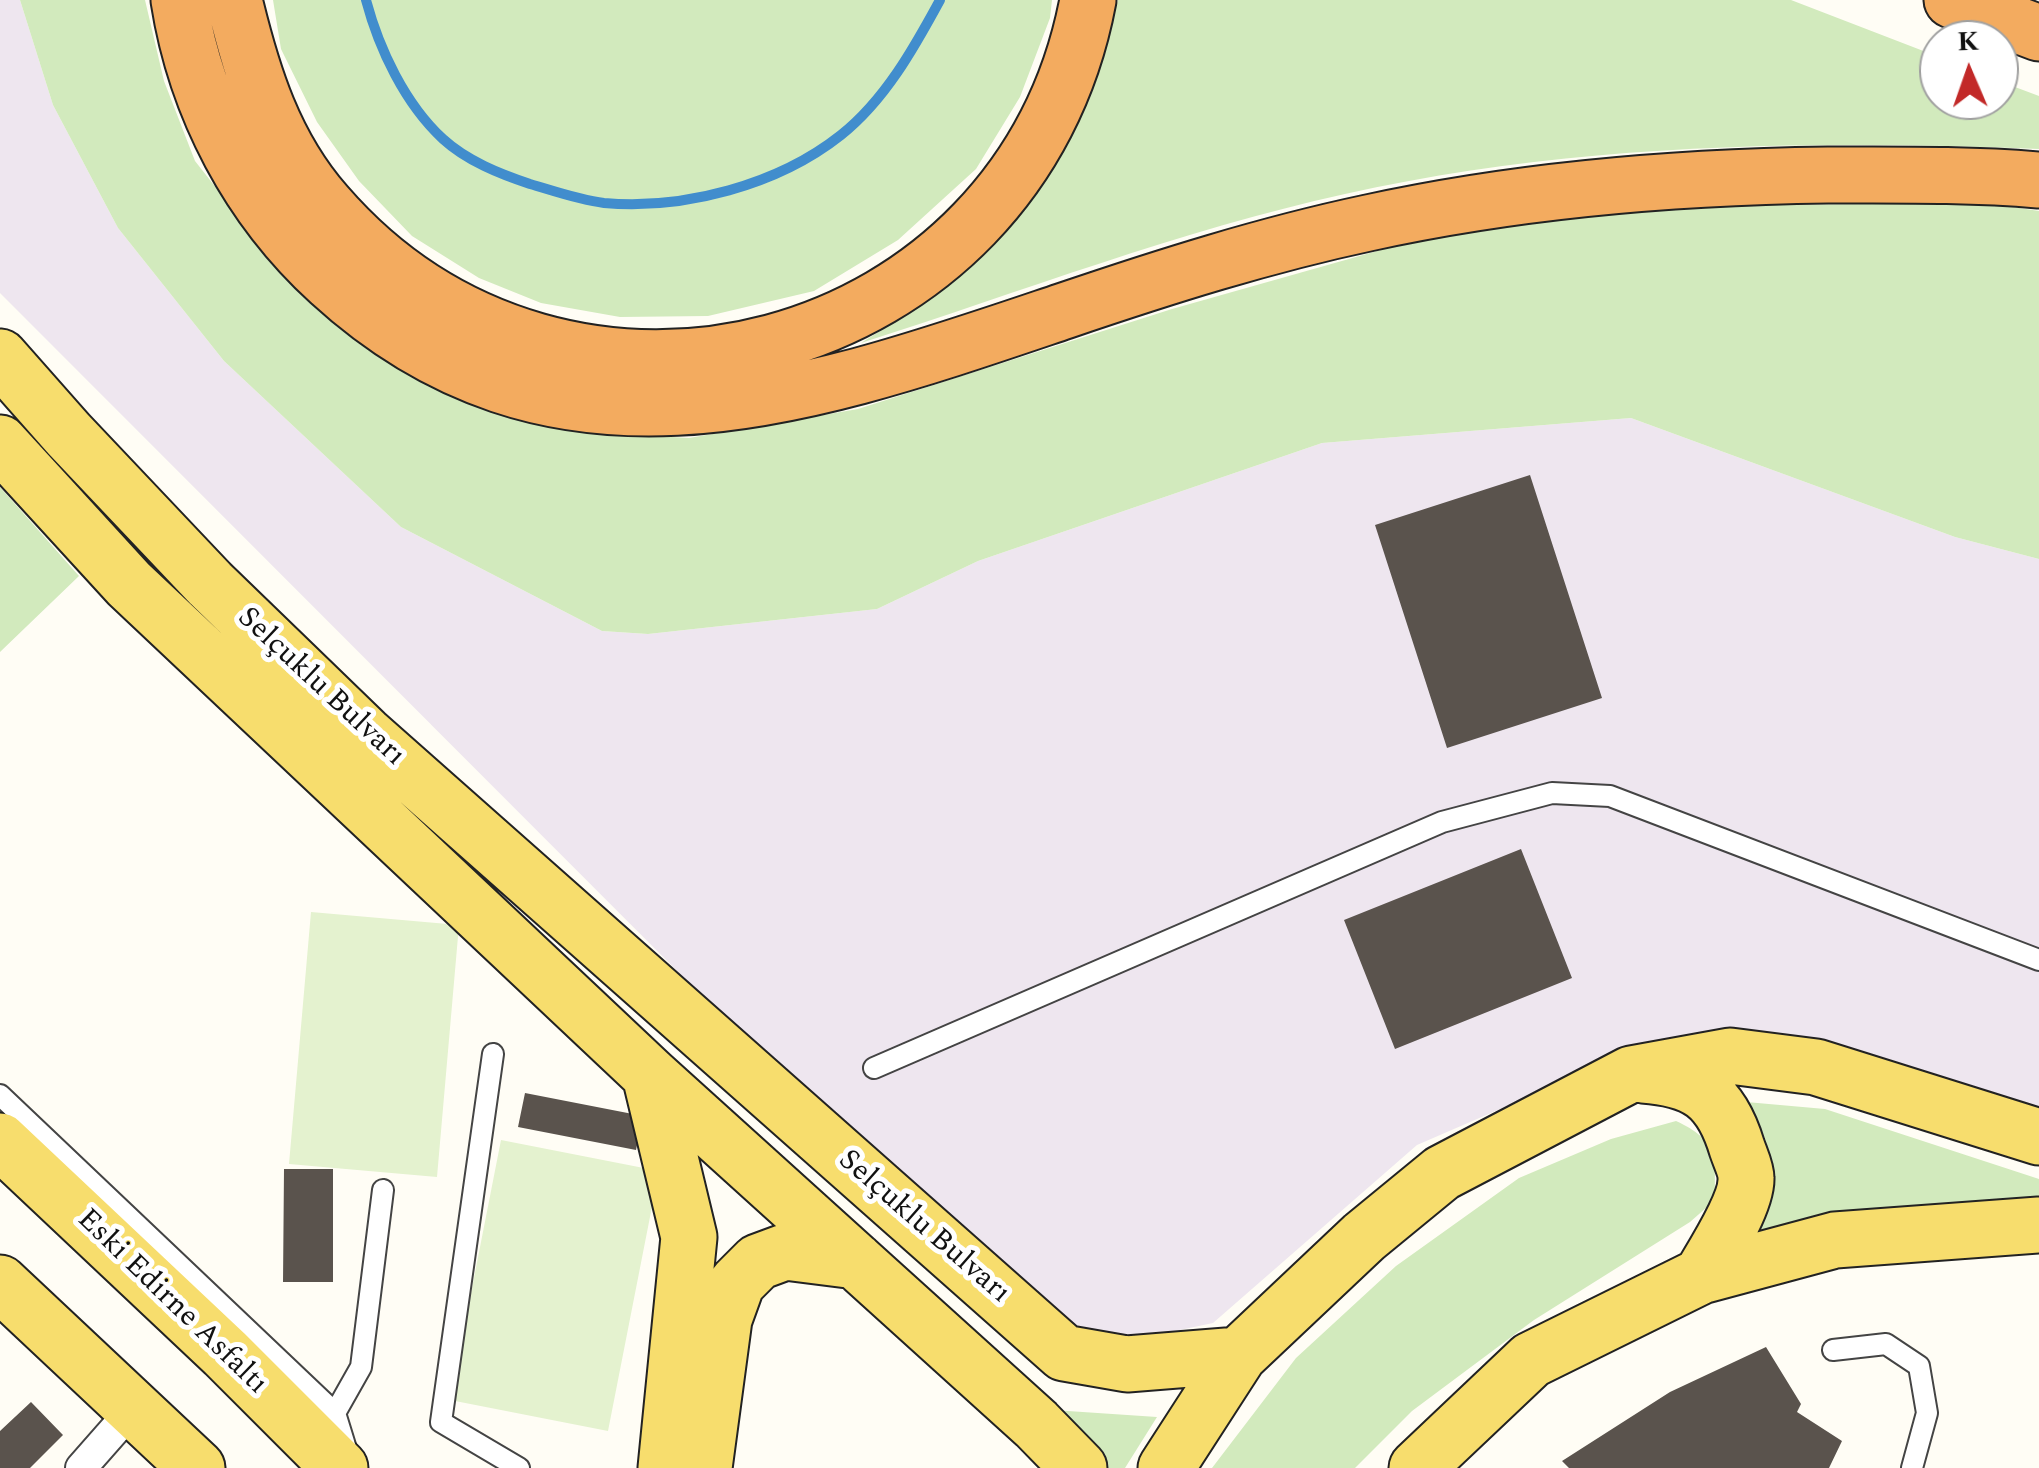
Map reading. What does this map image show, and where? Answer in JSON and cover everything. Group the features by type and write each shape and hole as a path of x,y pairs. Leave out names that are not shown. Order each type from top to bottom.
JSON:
{"highway":[{"path":"179,0 198,78 224,147 302,256 360,310 420,351 529,394 613,408 697,408 789,394 970,342 1232,256 1367,223 1476,202 1629,183 1748,176 1910,174 2039,180"},
{"path":"234,0 262,102 288,153 324,204 359,240 410,283 464,315 522,339 582,352 657,360 737,352 799,335 856,313 900,287 943,253 1009,184 1056,109 1080,44 1088,0"},
{"path":"1952,0 2039,33"}],"main road":[{"name":"Selçuklu Bulvarı","path":"0,356 210,584 365,734 1064,1352 1127,1364 1239,1355"},
{"name":"Selçuklu Bulvarı","path":"0,443 128,584 650,1075 1036,1424 1079,1468"},
{"path":"1166,1468 1239,1355 1364,1237 1442,1173 1632,1074 1730,1056 1816,1067 2039,1137"},
{"path":"1632,1074 1677,1077 1707,1092 1732,1131 1746,1179 1733,1221 1702,1276"},
{"path":"650,1075 689,1237 666,1468"},
{"name":"Eski Edirne Asfaltı","path":"0,1141 224,1352 340,1468"},
{"path":"1418,1468 1532,1360 1702,1276 1836,1240 2028,1231"},
{"path":"704,1468 724,1319 737,1283 758,1262 785,1252 856,1261"},
{"path":"0,1283 197,1468"}],"street":[{"path":"81,1468 132,1410"}],"lane":[{"path":"874,1068 1442,822 1552,793 1610,796 2039,960"},
{"path":"494,1054 441,1422 519,1468"},
{"path":"0,1094 335,1413 352,1468"},
{"path":"335,1413 361,1366 383,1190"},
{"path":"1834,1350 1886,1344 1919,1366 1928,1413 1912,1468"}],"shaded area":[{"path":"0,0 20,0 53,105 118,228 224,361 401,527 602,631 648,634 877,609 978,561 1322,443 1631,418 1955,537 2039,559 2039,1116 1641,1048 1417,1145 1213,1323 1094,1348 869,1163 0,293"}],"green space":[{"path":"20,0 145,0 164,81 195,161 272,259 366,345 454,392 522,420 589,432 689,438 858,409 1172,309 1416,240 1647,206 1987,203 2039,211 2039,559 1955,537 1631,418 1322,443 978,561 877,609 648,634 602,631 401,527 224,361 118,228 53,105"},
{"path":"273,0 1052,0 1050,18 1020,97 976,169 898,240 814,291 708,316 620,317 541,303 479,278 412,236 359,181 317,122 281,49"},
{"path":"1118,0 1791,0 1919,49 1919,120 2019,120 2019,88 2039,96 2039,149 1865,145 1690,149 1517,164 1431,177 1223,225 861,343 924,303 982,256 1060,146 1092,92"},
{"path":"0,487 79,576 0,652"},
{"path":"311,912 459,925 437,1177 289,1164"},
{"path":"1735,1101 1825,1109 2039,1179 2039,1198 1747,1249"},
{"path":"1676,1121 1707,1143 1714,1161 1715,1200 1690,1222 1534,1320 1412,1411 1355,1468 1212,1468 1296,1358 1396,1266 1519,1178 1611,1139"},
{"path":"501,1140 659,1171 608,1431 450,1400"},
{"path":"1053,1410 1157,1417 1125,1468 1107,1468"}],"building":[{"path":"1530,475 1602,698 1447,748 1375,525"},
{"path":"1521,849 1572,978 1395,1049 1344,920"},
{"path":"525,1093 643,1116 636,1150 518,1127"},
{"path":"284,1169 333,1169 333,1282 283,1282"},
{"path":"1766,1347 1801,1404 1797,1412 1842,1441 1829,1468 1569,1468 1562,1461 1670,1392"},
{"path":"31,1402 63,1435 30,1468 0,1468 0,1431"}],"waterway":[{"path":"366,0 378,37 405,93 452,147 484,166 530,184 595,202 635,204 698,198 729,190 789,168 816,153 857,121 885,90 940,0"}]}
